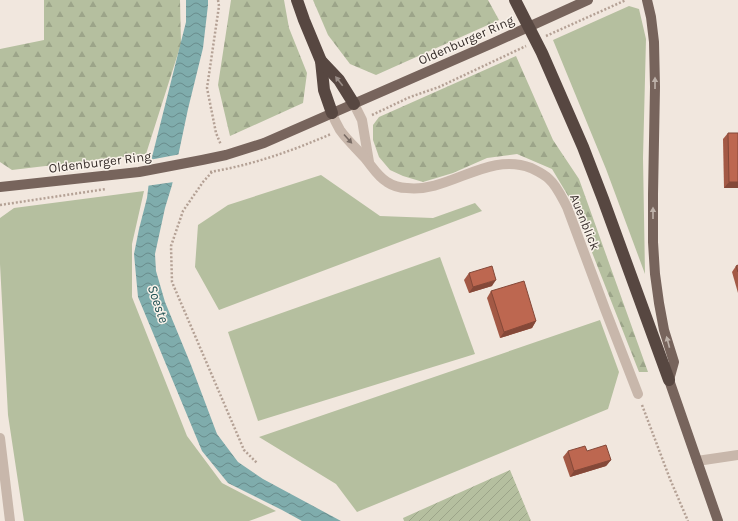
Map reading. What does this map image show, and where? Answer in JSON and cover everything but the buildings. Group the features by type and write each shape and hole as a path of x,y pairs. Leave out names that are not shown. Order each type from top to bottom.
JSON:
{"highway":[{"path":"297,0 321,61 324,90 332,113"},
{"path":"515,0 542,53 604,199 669,380"},
{"path":"321,61 339,80 354,104"}],"main road":[{"name":"Oldenburger Ring","path":"0,187 138,172 226,155 264,143 588,0"},
{"path":"647,0 654,42 655,87 652,194 653,242 659,303 664,330 674,362 669,380 718,521"}],"street":[{"name":"Auenblick","path":"354,104 362,120 369,162"},
{"name":"Auenblick","path":"332,113 340,130 369,162 376,174 387,182 399,187 415,189 430,187 487,167 505,164 523,166 538,171 549,179 567,207 638,394"},
{"path":"0,438 10,521"},
{"path":"697,461 738,455"}],"path":[{"path":"218,0 219,6 207,88 216,133 226,155"},
{"path":"573,24 626,0"},
{"path":"207,159 213,171 203,182 183,211 171,246 172,282 244,450 257,463"},
{"path":"0,205 113,188"},
{"path":"638,394 688,521"}],"green space":[{"path":"44,0 180,0 181,44 146,154 12,170 0,162 0,49 44,40"},
{"path":"231,0 284,0 289,28 307,73 303,103 230,136 218,85"},
{"path":"313,0 488,0 499,20 376,75 350,64 328,35"},
{"path":"629,6 639,9 646,39 643,158 645,274 606,169 553,40"},
{"path":"516,56 553,140 579,179 648,372 639,372 573,204 552,169 517,154 487,158 453,173 423,182 390,170 379,157 373,140 373,125 379,117"},
{"path":"321,175 380,216 433,218 475,203 482,211 219,310 195,267 198,225 228,205"},
{"path":"144,191 132,244 132,297 187,436 222,483 276,511 249,521 24,521 8,415 0,264 0,218 14,208"},
{"path":"440,257 475,354 258,421 228,332"},
{"path":"600,320 619,372 608,409 357,512 336,484 259,437"},
{"path":"510,470 531,521 404,521 403,518"}],"water":[{"name":"Soeste","path":"186,0 208,0 208,5 203,48 155,254 156,271 165,302 217,434 238,462 263,479 341,521 302,521 228,483 202,451 138,297 134,254 147,198 152,157 186,22"}],"pier":[{"path":"181,154 174,182 146,186 149,160"}]}
